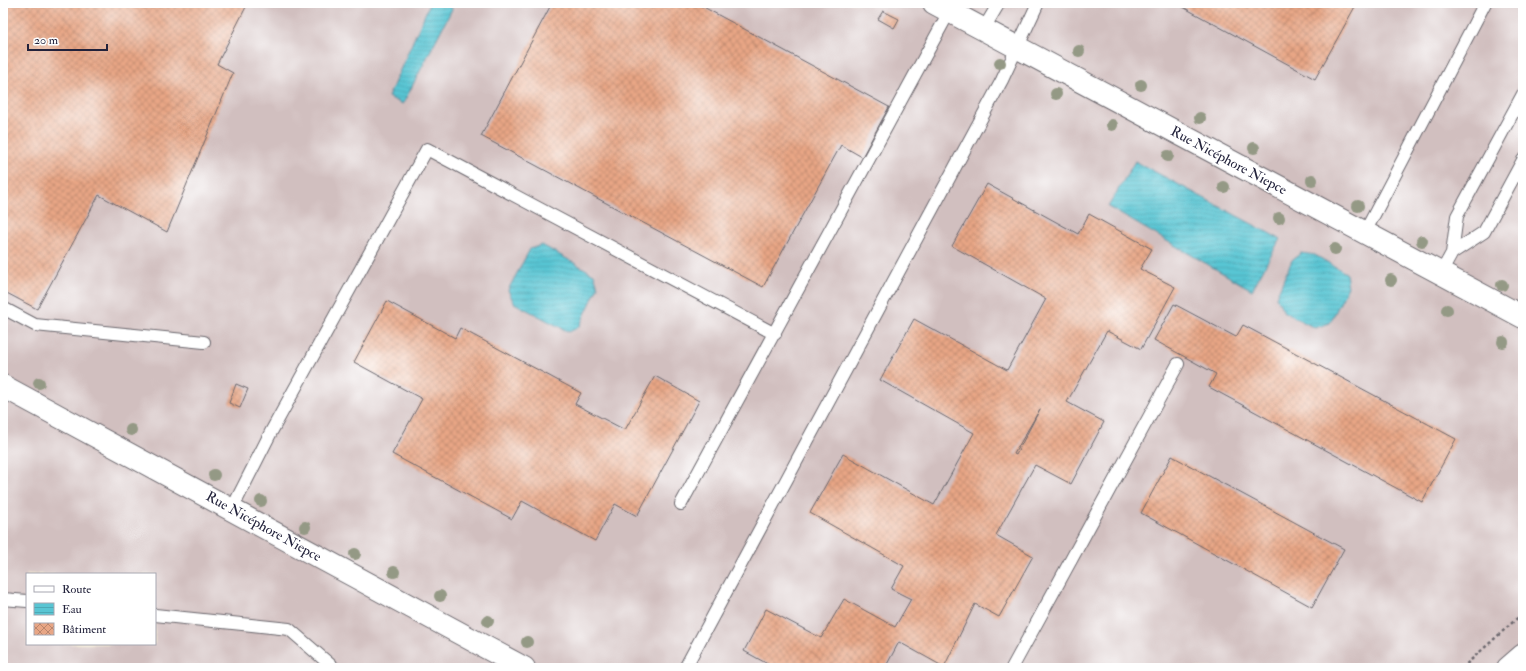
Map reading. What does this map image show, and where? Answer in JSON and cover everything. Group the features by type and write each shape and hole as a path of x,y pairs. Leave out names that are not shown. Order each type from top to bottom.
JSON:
{"street":[{"name":"Rue Nicéphore Niepce","path":"942,7 1523,317"},
{"name":"Rue Nicéphore Niepce","path":"3,386 524,668"},
{"path":"1508,668 1523,655"}],"lane":[{"path":"983,30 999,3"},
{"path":"690,666 1002,80 1038,3"},
{"path":"1365,232 1485,3"},
{"path":"681,504 775,334 942,7"},
{"path":"1441,273 1452,253 1457,216 1523,94"},
{"path":"232,509 271,432 427,149 775,334"},
{"path":"1452,253 1484,232 1523,160"},
{"path":"3,308 35,326 204,342"},
{"path":"1012,668 1178,364"},
{"path":"3,598 26,601"},
{"path":"156,615 289,629 334,668"}],"path":[{"path":"1462,668 1523,613"}],"shaded area":[{"path":"3,3 1523,3 1523,668 3,668"}],"water":[{"path":"430,3 450,3 452,9 403,104 388,97"},
{"path":"1135,161 1280,239 1252,290 1108,207"},
{"path":"542,245 594,274 598,287 579,327 569,332 514,303 508,290 530,249"},
{"path":"1301,253 1315,255 1346,273 1348,287 1330,323 1315,328 1284,312 1276,297 1292,260"}],"building":[{"path":"3,3 248,3 217,64 233,73 167,232 99,195 37,309 3,291"},
{"path":"552,3 696,3 889,107 862,157 841,145 763,287 481,136"},
{"path":"1183,3 1357,3 1315,79 1181,6"},
{"path":"883,11 899,19 894,28 878,19"},
{"path":"987,184 1078,234 1089,214 1152,249 1140,269 1175,287 1141,349 1107,331 1067,402 1104,422 1071,484 1035,465 996,535 1033,556 999,617 975,604 944,667 899,642 885,668 775,668 744,651 766,609 821,638 844,599 895,627 911,599 891,589 904,566 810,513 843,454 934,505 974,433 880,380 914,319 1007,370 1046,299 952,246","holes":["1040,409 1016,455 1014,454"]},
{"path":"387,301 455,338 460,328 581,393 575,404 625,430 655,376 699,401 637,516 615,504 595,541 522,501 512,519 392,454 422,399 354,362"},
{"path":"1174,304 1236,337 1243,325 1456,439 1422,502 1209,387 1216,374 1154,340"},
{"path":"236,384 248,389 240,408 229,403"},
{"path":"1172,456 1344,549 1312,607 1141,513"}]}
